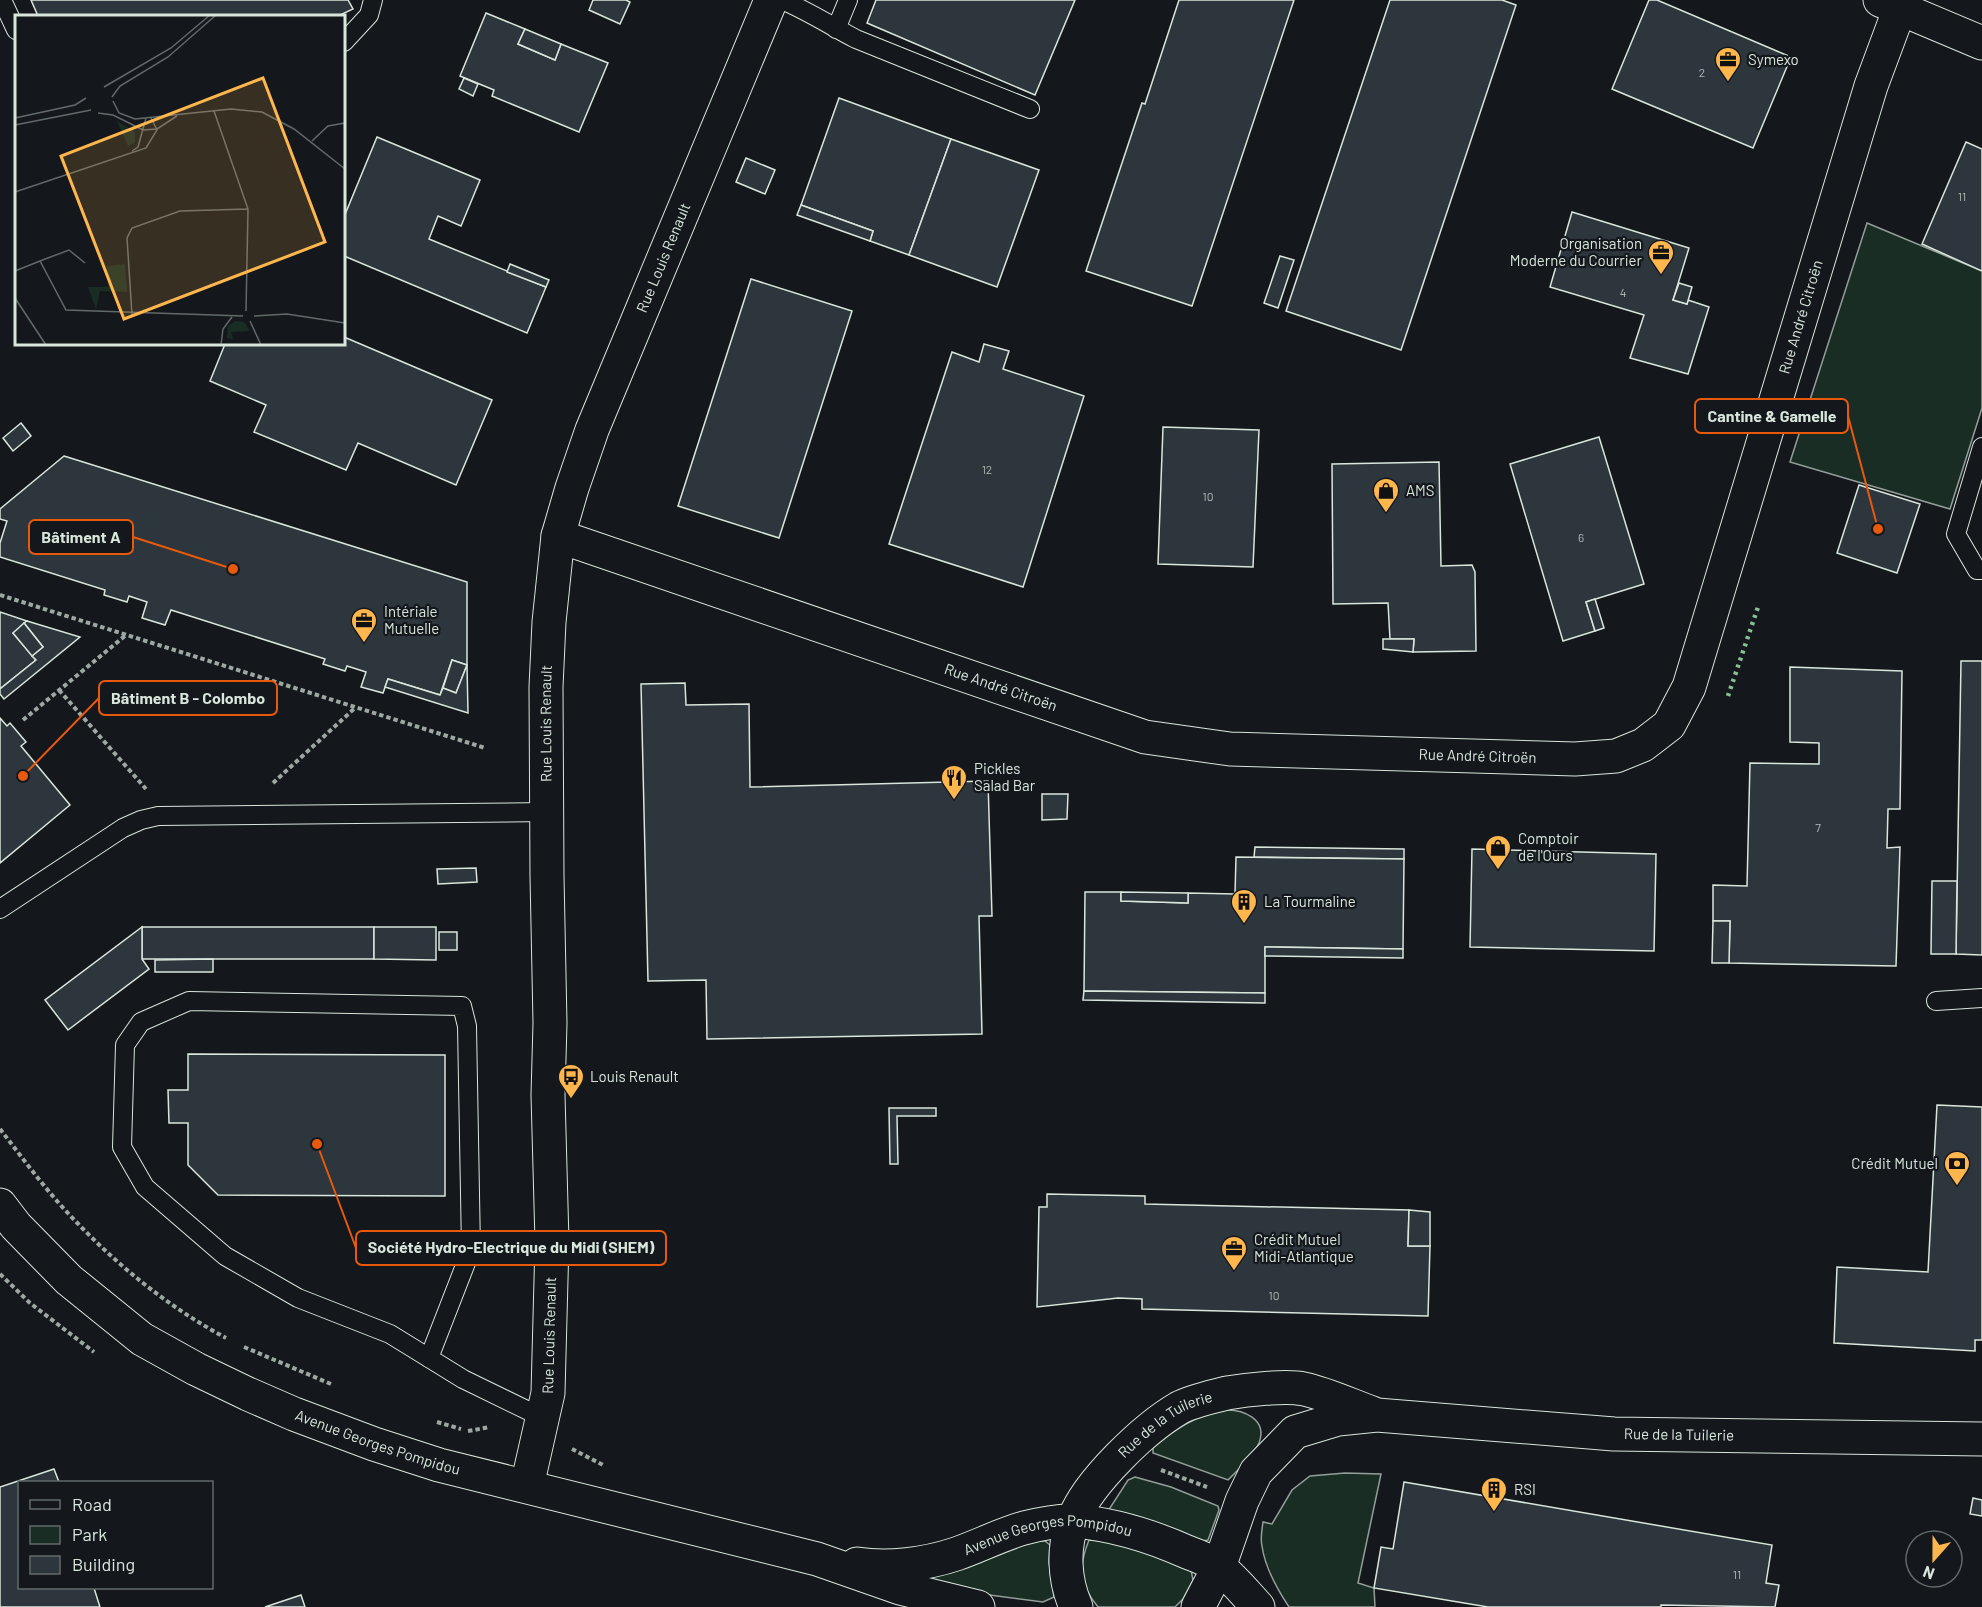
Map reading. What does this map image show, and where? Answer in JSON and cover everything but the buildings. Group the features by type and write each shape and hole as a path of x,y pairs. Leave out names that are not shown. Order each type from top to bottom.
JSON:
{"street":[{"name":"Rue Louis Renault","path":"527,1486 548,1393 552,1242 548,1095 550,1023 546,687 549,622 558,536 592,430 771,0"},
{"name":"Rue André Citroën","path":"558,536 1145,737 1230,749 1575,759 1616,756 1643,745 1669,725 1689,687 1871,86 1890,4"},
{"path":"1890,4 1982,43"},
{"name":"Avenue Georges Pompidou","path":"0,1205 43,1255 77,1288 142,1339 248,1394 364,1440 439,1465 817,1559 900,1588 978,1607"},
{"name":"Rue de la Tuilerie","path":"1076,1607 1068,1589 1065,1561 1072,1521 1078,1508 1121,1455 1152,1426 1181,1407 1227,1393 1302,1388 1377,1415"},
{"name":"Rue de la Tuilerie","path":"1198,1607 1219,1567 1242,1501 1256,1472 1295,1432 1338,1419 1377,1415 1614,1434 1982,1438"},
{"name":"Avenue Georges Pompidou","path":"817,1559 865,1566 916,1563 955,1554 1026,1528 1051,1522 1072,1521 1120,1529 1153,1538 1198,1556 1219,1567 1258,1607"}],"lane":[{"path":"2,0 15,28"},
{"path":"345,41 369,15 373,0"},
{"path":"782,0 809,11 856,39 1030,109"},
{"path":"836,29 848,0"},
{"path":"1982,447 1956,534 1977,570 1982,570"},
{"path":"0,909 123,828 158,816 547,812"},
{"path":"1935,1001 1982,998"},
{"path":"429,1358 471,1250 467,1026 462,1006 189,1001 141,1022 124,1045 122,1147 145,1187 225,1256 298,1298 390,1334 463,1379 543,1418"}],"path":[{"path":"0,595 485,748"},
{"path":"23,720 126,634"},
{"path":"59,690 170,816"},
{"path":"237,816 356,707"},
{"path":"1121,1455 1242,1501"}],"green space":[{"path":"1867,223 1982,271 1982,408 1950,509 1790,462"},
{"path":"1224,1410 1239,1411 1252,1417 1260,1428 1261,1435 1253,1453 1228,1480 1153,1453 1153,1448 1186,1424"},
{"path":"1345,1473 1381,1474 1358,1583 1374,1588 1375,1607 1289,1607 1276,1586 1266,1562 1261,1540 1263,1522 1272,1524 1292,1490 1310,1476"},
{"path":"1135,1477 1171,1487 1218,1506 1219,1510 1208,1540 1203,1541 1108,1511 1128,1480"},
{"path":"1089,1540 1116,1543 1154,1555 1191,1570 1193,1580 1183,1599 1175,1607 1098,1607 1087,1591 1082,1575 1083,1559"},
{"path":"1045,1541 1050,1545 1049,1562 1054,1597 1043,1602 944,1589 896,1575"}],"hedge":[{"path":"1728,696 1758,607"}],"place":[{"name":"Symexo","path":"1728,83"},
{"name":"Organisation Moderne du Courrier","path":"1661,276"},
{"name":"AMS","path":"1386,514"},
{"name":"Cantine & Gamelle","path":"1878,529"},
{"name":"Bâtiment A","path":"233,569"},
{"name":"Intériale Mutuelle","path":"364,644"},
{"name":"Bâtiment B - Colombo","path":"23,776"},
{"name":"Pickles Salad Bar","path":"954,801"},
{"name":"Comptoir de l'Ours","path":"1498,871"},
{"name":"La Tourmaline","path":"1244,925"},
{"name":"Louis Renault","path":"571,1100"},
{"name":"Société Hydro-Electrique du Midi (SHEM)","path":"317,1144"},
{"name":"Crédit Mutuel","path":"1957,1187"},
{"name":"Crédit Mutuel Midi-Atlantique","path":"1234,1272"},
{"name":"RSI","path":"1494,1513"}]}
